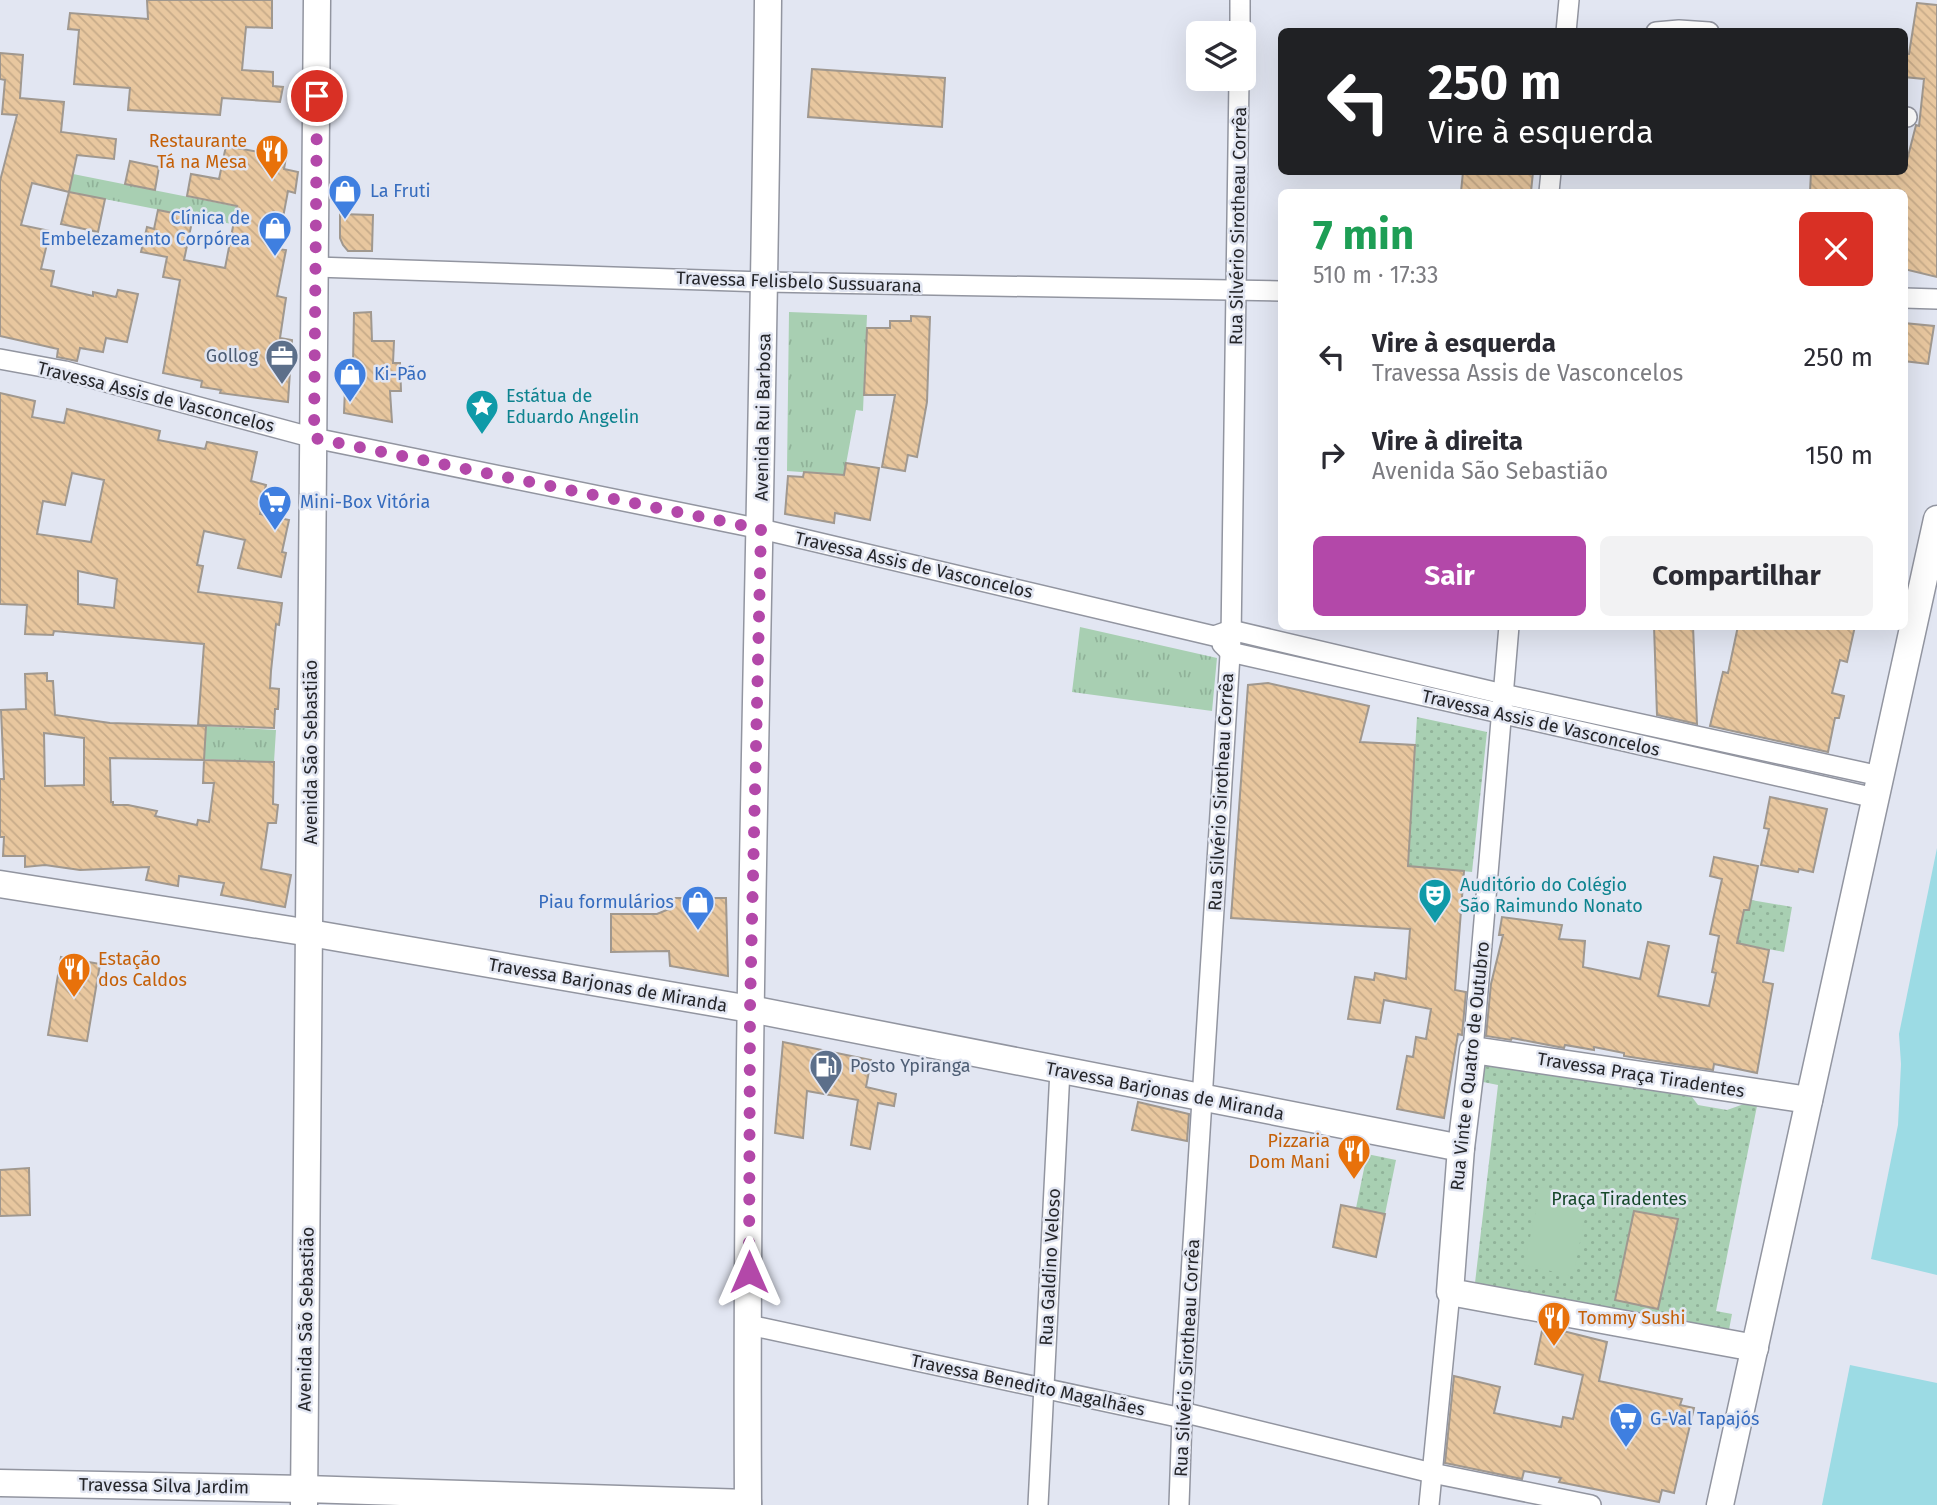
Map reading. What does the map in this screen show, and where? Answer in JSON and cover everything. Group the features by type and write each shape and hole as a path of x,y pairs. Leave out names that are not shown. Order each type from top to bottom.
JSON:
{"main road":[{"name":"Avenida São Sebastião","path":"304,1497 317,0"},
{"name":"Avenida Rui Barbosa","path":"748,1504 750,1009 766,282 768,0"},
{"path":"1720,1505 1937,519"},
{"name":"Travessa Barjonas de Miranda","path":"0,884 310,933 750,1009 1461,1148"},
{"name":"Travessa Praça Tiradentes","path":"1473,1050 1809,1100"},
{"name":"Rua Vinte e Quatro de Outubro","path":"1450,1292 1461,1148 1473,1050"},
{"path":"1450,1292 1755,1348"},
{"name":"Travessa Silva Jardim","path":"0,1483 304,1497 748,1504"}],"street":[{"path":"1240,0 1240,21"},
{"path":"1566,28 1569,0"},
{"name":"Rua Silvério Sirotheau Corrêa","path":"1223,633 1238,291 1239,91"},
{"name":"Travessa Felisbelo Sussuarana","path":"316,267 766,282 1278,290"},
{"path":"1908,298 1937,299"},
{"name":"Travessa Assis de Vasconcelos","path":"0,359 65,371 314,438 761,529 1503,694 1877,787"},
{"name":"Rua Vinte e Quatro de Outubro","path":"1473,1050 1509,630"},
{"path":"1223,633 1230,652"},
{"name":"Rua Silvério Sirotheau Corrêa","path":"1179,1505 1182,1418 1230,652"},
{"name":"Travessa Assis de Vasconcelos","path":"1230,652 1501,714 1877,787"},
{"name":"Rua Galdino Veloso","path":"1038,1505 1060,1070"},
{"name":"Rua Vinte e Quatro de Outubro","path":"1429,1505 1450,1292"},
{"name":"Travessa Benedito Magalhães","path":"748,1325 1182,1418 1186,1413 1432,1473 1591,1505"}],"green space":[{"path":"73,174 284,216 282,234 69,192"},
{"path":"789,312 867,315 863,411 856,410 844,475 787,471"},
{"path":"1080,627 1217,658 1212,711 1072,692"},
{"path":"1417,717 1487,732 1472,872 1408,866"},
{"path":"206,726 276,730 274,762 204,759"},
{"path":"1751,900 1792,907 1784,952 1737,943 1744,910 1749,910"},
{"name":"Praça Tiradentes","path":"1485,1064 1692,1097 1698,1105 1727,1110 1744,1104 1757,1106 1716,1311 1732,1314 1728,1335 1475,1283 1498,1085 1483,1082"},
{"path":"1367,1154 1396,1160 1385,1214 1356,1208"},
{"path":"1541,1187 1589,1198 1573,1276 1524,1265"}],"water":[{"path":"1937,848 1937,1275 1871,1259 1898,1125 1901,1064 1899,1034"},
{"path":"1850,1365 1937,1383 1937,1505 1822,1505"}],"building":[{"path":"147,0 272,0 272,28 246,27 242,70 273,72 273,86 283,87 280,102 222,98 220,115 128,110 130,88 74,84 79,30 68,29 70,13 148,19"},
{"path":"1917,3 1937,5 1937,277 1908,270 1908,189 1810,189 1811,175 1908,175 1908,156 1916,125 1919,126 1924,79 1908,77"},
{"path":"0,53 23,55 20,98 64,102 61,132 116,139 114,159 77,155 69,192 32,183 21,225 50,231 41,269 54,271 51,286 93,296 93,292 116,297 118,290 138,294 127,342 106,338 103,352 80,348 77,361 57,357 58,349 0,336 0,181 17,115 2,114 5,80 0,79"},
{"path":"812,69 945,78 942,127 808,117"},
{"path":"226,146 286,157 284,169 298,172 295,193 288,191 277,249 286,250 277,296 286,298 280,338 292,340 288,402 220,393 221,390 201,387 202,381 163,373 180,280 163,277 167,257 141,252 147,227 154,229 158,210 193,217 184,260 225,268 237,206 187,196 191,174 219,179"},
{"path":"130,161 159,167 155,190 125,184"},
{"path":"1463,175 1533,175 1531,189 1461,189"},
{"path":"69,192 105,199 98,232 61,224"},
{"path":"340,214 373,215 372,251 348,251 340,238"},
{"path":"371,312 372,341 394,341 393,363 400,363 401,391 390,391 392,422 344,413 346,365 353,364 354,313"},
{"path":"911,316 930,317 927,402 917,457 908,455 905,471 882,467 895,395 864,395 867,328 890,328 890,321 911,321"},
{"path":"1908,323 1934,326 1928,364 1908,362"},
{"path":"0,393 35,401 32,417 64,423 67,409 160,431 158,440 205,449 207,442 257,452 251,481 266,485 260,514 289,520 282,552 286,553 281,577 238,568 245,540 204,531 197,565 203,566 198,592 282,603 279,625 276,624 271,671 270,688 279,689 274,728 198,725 204,644 54,631 53,635 25,634 27,605 0,604","holes":["72,473 104,480 91,542 37,534 43,501 65,505","78,571 117,579 114,608 78,604"]},
{"path":"846,463 879,468 870,520 835,513 834,523 785,514 788,476 803,477 804,472 844,475"},
{"path":"1654,630 1693,630 1697,724 1657,715"},
{"path":"1737,630 1854,630 1847,662 1840,660 1832,693 1844,696 1839,718 1835,718 1828,752 1710,726 1723,672 1728,673"},
{"path":"47,673 47,681 53,681 55,715 110,723 206,726 204,760 274,762 273,804 278,805 276,823 268,823 261,869 291,875 285,907 221,895 224,883 179,876 178,886 146,880 149,867 80,870 45,865 25,867 25,856 3,856 4,837 0,837 0,779 4,779 1,710 26,709 25,674","holes":["44,733 84,738 84,785 45,786","110,758 204,760 203,783 214,783 209,822 198,820 197,825 155,816 157,811 113,805"]},
{"path":"1268,683 1369,706 1360,742 1415,745 1408,866 1464,871 1455,990 1466,992 1462,1035 1458,1034 1444,1118 1397,1109 1407,1056 1413,1057 1416,1037 1426,1039 1431,1009 1384,1000 1380,1023 1348,1019 1355,977 1374,980 1375,973 1406,979 1410,929 1231,918 1248,685"},
{"path":"1770,797 1827,809 1813,872 1761,865 1769,829 1764,828"},
{"path":"1714,857 1758,866 1749,910 1744,910 1737,943 1769,950 1763,982 1773,984 1757,1073 1714,1064 1713,1070 1624,1056 1624,1053 1594,1047 1594,1050 1565,1045 1564,1048 1486,1036 1491,984 1503,935 1499,935 1502,917 1562,925 1559,939 1585,941 1583,967 1640,979 1648,942 1669,946 1658,996 1709,1006 1716,973 1712,972 1719,936 1710,934 1722,879 1710,876"},
{"path":"669,898 726,898 728,976 670,966 669,951 611,952 611,914 657,914 669,909"},
{"name":"Estação dos Caldos","path":"61,957 100,964 87,1041 48,1035"},
{"path":"783,1042 871,1060 866,1087 896,1094 894,1106 878,1103 870,1149 851,1145 858,1100 807,1091 803,1138 775,1133"},
{"path":"1138,1102 1189,1114 1187,1141 1132,1130"},
{"path":"29,1168 30,1215 0,1216 0,1170"},
{"name":"Pizzaria Dom Mani","path":"1341,1205 1385,1214 1376,1257 1333,1247"},
{"path":"1634,1211 1678,1219 1658,1309 1615,1300"},
{"path":"1543,1326 1607,1342 1599,1381 1682,1399 1680,1405 1694,1408 1674,1493 1662,1490 1659,1502 1559,1482 1561,1478 1524,1471 1522,1479 1445,1463 1454,1376 1500,1387 1494,1413 1561,1427 1563,1417 1573,1419 1583,1375 1535,1364"}],"place":[{"name":"Restaurante Tá na Mesa","path":"272,181"},
{"name":"La Fruti","path":"345,221"},
{"name":"Clínica de Embelezamento Corpórea","path":"275,258"},
{"name":"Gollog","path":"282,386"},
{"name":"Ki-Pão","path":"350,404"},
{"name":"Estátua de Eduardo Angelin","path":"482,436"},
{"name":"Mini-Box Vitória","path":"275,532"},
{"name":"Auditório do Colégio São Raimundo Nonato","path":"1435,925"},
{"name":"Piau formulários","path":"698,932"},
{"name":"Estação dos Caldos","path":"74,999"},
{"name":"Posto Ypiranga","path":"826,1096"},
{"name":"Pizzaria Dom Mani","path":"1354,1181"},
{"name":"Tommy Sushi","path":"1554,1348"},
{"name":"G-Val Tapajós","path":"1626,1449"}],"route":[{"path":"317,96 314,438 761,529 750,1009 749,1272"}]}
